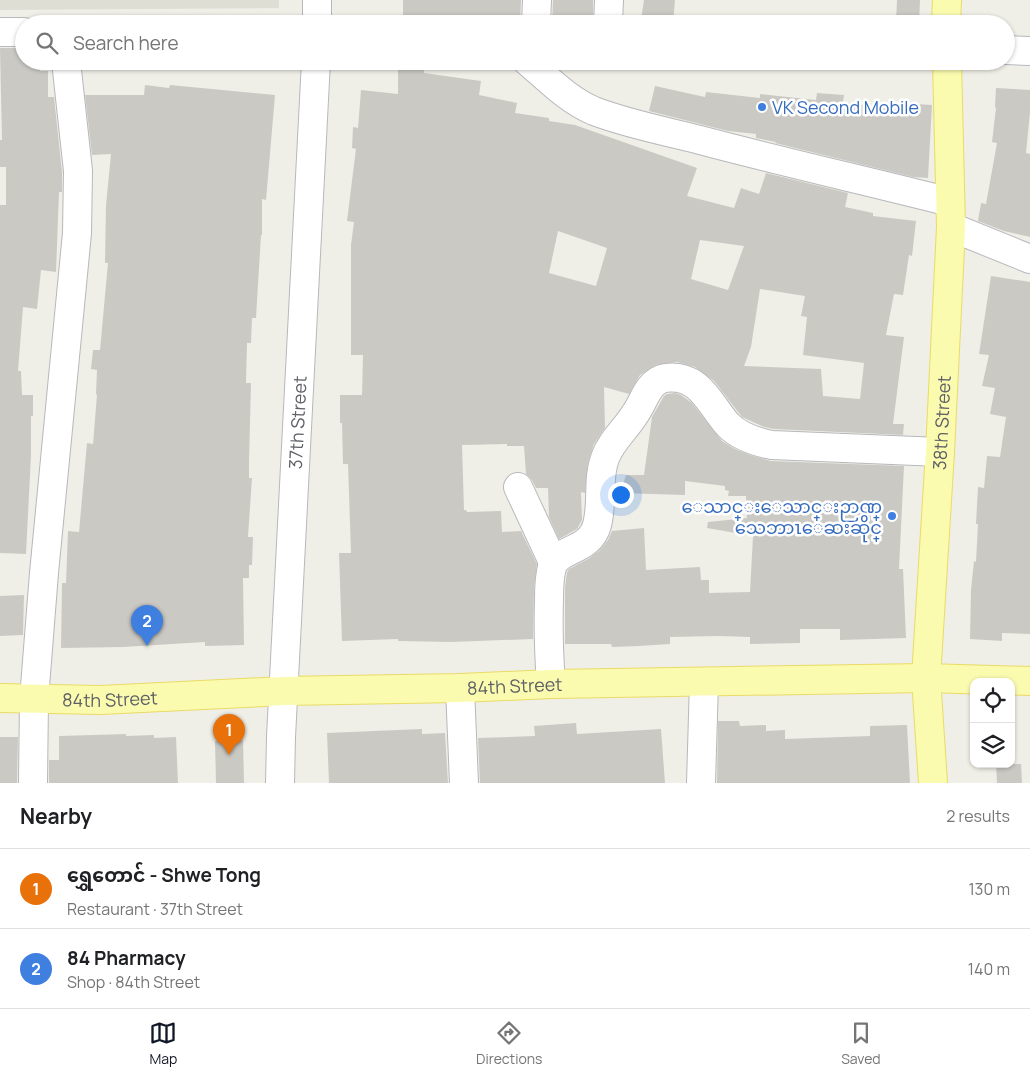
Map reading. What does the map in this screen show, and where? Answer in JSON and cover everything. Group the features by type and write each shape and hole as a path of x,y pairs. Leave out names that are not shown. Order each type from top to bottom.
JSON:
{"main road":[{"path":"946,0 946,15"},
{"name":"38th Street","path":"933,783 926,678 940,452 950,215 946,70"},
{"name":"84th Street","path":"0,698 109,700 284,691 460,688 551,684 926,678 1030,681"}],"street":[{"path":"317,0 317,15"},
{"path":"536,15 537,0"},
{"path":"609,15 610,0"},
{"path":"0,32 15,32"},
{"path":"1015,50 1030,51"},
{"path":"33,783 34,699 55,451 77,233 78,171 67,70"},
{"name":"37th Street","path":"280,783 316,70"},
{"path":"538,70 576,101 594,110 731,148 950,215 1030,259"},
{"path":"551,684 548,632 550,580 553,562 556,558 584,544 592,536 597,527 599,516 601,477 605,457 635,415 650,388 657,381 666,378 693,383 708,395 729,426 751,440 760,443 940,452"},
{"path":"518,487 553,562"},
{"path":"701,783 704,682"},
{"path":"460,688 464,783"}],"shaded area":[{"path":"0,0 279,0 279,8 0,10"}],"building":[{"path":"403,0 521,0 520,15 403,15"},
{"path":"553,0 593,0 593,15 552,15"},
{"path":"644,0 675,0 674,15 642,15"},
{"path":"897,0 920,0 919,15 896,15"},
{"path":"0,48 15,48 15,70 48,71 48,97 54,97 62,172 62,192 59,192 56,272 41,270 37,309 23,307 18,371 21,371 22,395 33,395 26,554 0,553 0,205 6,205 6,167 0,167 0,140 2,140"},
{"path":"398,70 424,70 424,73 481,81 479,95 517,103 515,113 549,118 549,121 575,125 697,168 687,196 734,208 741,188 759,194 766,173 848,193 845,207 873,213 873,216 916,221 912,256 909,255 903,295 894,294 886,335 904,337 893,424 904,424 903,435 764,427 742,417 714,381 695,367 677,362 655,365 640,375 629,394 604,387 605,428 594,444 588,462 585,493 581,492 582,520 577,529 559,539 549,517 548,488 536,488 526,474 524,446 507,446 507,444 462,445 464,510 467,512 501,511 502,532 521,531 537,564 534,587 533,639 451,642 398,641 398,639 342,641 339,553 351,553 348,464 343,464 340,395 362,395 363,355 351,355 351,245 354,222 347,221 356,149 352,148 353,127 358,128 361,90 398,94","holes":["558,231 607,248 596,286 549,273","700,240 744,246 728,290 691,279","760,289 805,296 801,316 807,317 803,355 864,363 860,399 823,396 821,369 744,366 751,347"]},
{"path":"145,85 169,88 170,85 275,95 266,200 262,199 262,235 256,318 252,318 251,343 247,343 246,383 251,383 249,478 252,478 248,537 253,537 252,565 249,565 249,578 243,578 244,645 205,646 205,642 123,647 61,648 62,583 66,583 68,531 79,532 87,443 93,444 97,370 91,369 93,350 100,350 108,263 105,263 106,205 111,154 92,155 85,95 144,95"},
{"path":"655,86 705,97 706,92 760,98 760,94 816,100 817,93 844,95 843,102 901,110 901,103 932,105 928,178 913,177 775,143 756,138 756,134 728,131 649,111"},
{"path":"996,88 1030,90 1026,153 1030,154 1030,237 1004,231 978,221 981,203 986,204 997,143 992,142"},
{"path":"991,276 1030,282 1030,634 1002,633 1002,641 970,639 971,590 974,561 976,562 978,524 976,524 978,487 984,488 987,456 1000,457 1006,417 990,414 995,388 982,386 989,355 979,354"},
{"path":"675,393 692,403 722,441 750,455 771,461 904,466 899,569 903,569 906,638 840,640 840,629 800,629 800,643 750,644 750,637 719,636 670,637 670,644 639,646 612,647 611,644 565,644 565,588 567,572 599,551 608,540 612,531 644,528 646,570 700,567 701,580 709,580 709,593 750,592 753,536 707,528 708,522 747,518 746,496 728,496 729,491 725,490 725,486 685,481 685,495 620,493 626,475 644,475 652,417 664,396"},
{"path":"24,595 23,635 0,636 0,596"},
{"path":"718,721 739,721 740,726 766,725 766,731 785,730 785,739 870,736 870,726 907,725 910,783 717,783"},
{"path":"576,723 577,734 661,729 665,783 480,783 478,738 535,736 534,726"},
{"path":"422,729 422,734 445,733 448,783 329,783 327,733"},
{"path":"126,734 126,736 154,735 154,738 176,737 178,783 49,783 49,760 59,760 59,736"},
{"path":"0,737 18,737 17,783 0,783"},
{"path":"243,740 244,783 216,783 215,741"},
{"path":"1015,764 1021,764 1022,783 997,783 996,768 1015,768"}],"place":[{"name":"VK Second Mobile","path":"762,107"},
{"name":"ေသာင္းေသာင္းဉာဏ္ သေဘာၤေဆးဆိုင္","path":"892,516"},
{"name":"84 Pharmacy","path":"147,646"},
{"name":"ရွှေတောင် - Shwe Tong","path":"229,755"}]}
